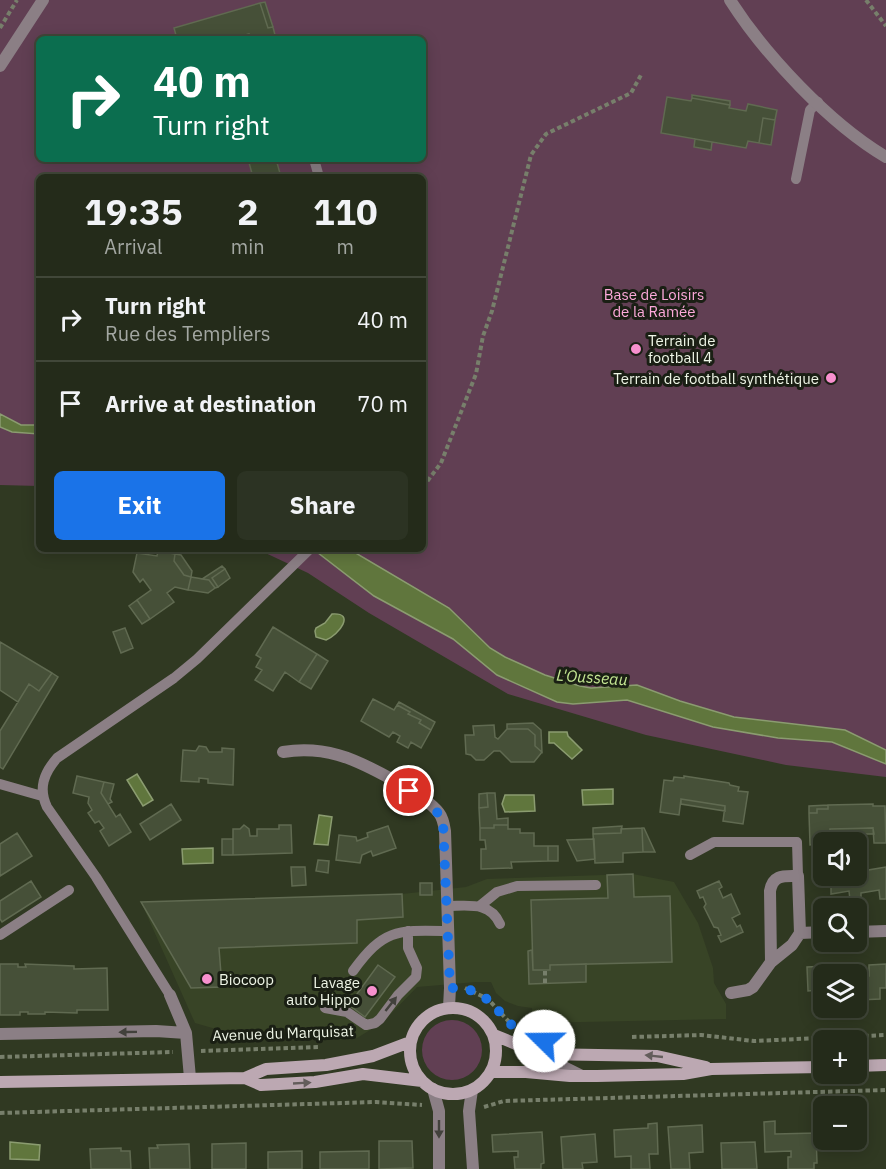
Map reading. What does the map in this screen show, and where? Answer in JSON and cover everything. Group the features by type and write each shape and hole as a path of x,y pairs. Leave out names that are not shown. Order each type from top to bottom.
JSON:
{"main road":[{"path":"449,1007 463,1008 476,1014 487,1023 494,1035 497,1048 496,1060 483,1083 472,1090 459,1094 446,1093 428,1085 414,1070 410,1056 410,1042 415,1029 424,1018 436,1011 449,1007"},
{"path":"494,1035 540,1054 657,1056 711,1068"},
{"name":"Avenue du Marquisat","path":"0,1082 245,1078 266,1069 326,1065 373,1056 410,1042"},
{"path":"867,1066 886,1065"},
{"path":"491,1072 585,1076 683,1074 711,1068 813,1067"},
{"name":"Avenue du Marquisat","path":"245,1078 261,1085 315,1082 363,1074 428,1085"}],"street":[{"path":"0,66 43,0"},
{"path":"730,0 756,37 818,102 860,140 886,157"},
{"path":"283,752 300,749 320,751 359,761 434,807 440,814 445,831 449,1007"},
{"path":"731,993 753,987 771,962 792,945 800,933 798,876 779,876 771,884 771,962"},
{"path":"867,932 886,931"},
{"path":"800,933 813,932"},
{"path":"170,995 186,1033 190,1078"},
{"path":"0,1034 156,1031 186,1033"},
{"path":"428,1085 439,1111 439,1169"},
{"path":"472,1090 469,1111 473,1169"}],"lane":[{"path":"796,179 810,110 818,102"},
{"path":"170,995 96,877 47,807 42,796 42,784 57,758 174,678 197,659 308,552"},
{"path":"0,784 42,796"},
{"path":"690,855 714,842 797,842 798,876"},
{"path":"447,906 481,905 497,892 517,886 596,885"},
{"path":"0,935 69,890"},
{"path":"481,905 496,916 500,924"},
{"path":"353,971 364,956 388,936 408,931 448,931"},
{"path":"325,1008 346,1012 366,1025 375,1023 416,977 417,968 408,948 408,931"},
{"path":"540,1054 585,1076"}],"path":[{"path":"0,28 17,0"},
{"path":"866,0 886,26"},
{"path":"426,483 441,464 476,374 483,336 492,311 531,155 546,134 631,93 641,75"},
{"path":"545,970 545,983"},
{"path":"450,988 465,988 488,999 519,1032"},
{"path":"544,1023 544,1041"},
{"path":"630,1038 701,1035 754,1041 886,1035"},
{"path":"536,1038 544,1041 554,1040"},
{"name":"Avenue du Marquisat","path":"0,1057 324,1047"}],"shaded area":[{"path":"0,414 21,425 36,425 36,434 12,432 0,427"},
{"path":"317,552 354,552 449,608 490,648 545,675 591,688 637,685 734,717 845,730 886,750 886,764 832,742 778,738 713,727 627,700 573,704 557,702 497,675 453,639 374,596"},
{"path":"332,614 339,614 343,617 340,629 326,640 316,637 316,628 325,623"},
{"path":"549,732 567,732 582,750 572,759 554,743 549,743"},
{"path":"137,774 153,800 143,806 127,780"},
{"path":"613,789 613,804 583,805 582,790"},
{"path":"505,795 534,795 535,811 505,812 502,804"},
{"path":"319,815 332,817 328,845 314,844"},
{"path":"213,848 213,863 183,864 182,849"},
{"path":"633,874 674,882 698,923 713,968 714,983 726,1004 726,1019 533,1023 532,1008 505,1001 496,993 491,982 476,982 417,987 383,1022 357,1038 323,1032 223,1031 195,1023 141,902 402,894 466,887 487,879"},
{"path":"10,1142 40,1145 39,1160 10,1159"}],"green space":[{"name":"Base de Loisirs de la Ramée","path":"0,0 886,0 886,777 786,765 646,735 508,694 369,613 308,573 263,552 426,552 426,174 36,174 36,486 0,485"},
{"path":"446,1020 458,1020 469,1025 477,1033 482,1050 480,1062 469,1075 458,1080 446,1080 435,1075 427,1067 422,1056 422,1044 427,1033 435,1025"}],"building":[{"path":"265,2 273,27 268,28 260,3"},
{"path":"260,3 268,28 273,27 275,36 249,36 249,34 176,36 174,28"},
{"path":"692,95 730,101 730,105 692,98"},
{"path":"667,97 691,101 692,98 730,105 729,108 746,111 748,104 777,110 775,120 763,118 759,143 748,141 746,148 661,133"},
{"path":"763,118 775,120 771,145 759,143"},
{"path":"695,139 712,142 711,150 694,147"},
{"path":"249,162 277,162 280,174 252,174"},
{"path":"158,552 175,554 174,561 184,575 191,577 188,590 175,587 167,593 174,602 150,619 137,600 151,590 143,579 140,582 133,572 137,553 157,556"},
{"path":"175,554 181,555 192,571 191,577 184,575 174,561"},
{"path":"222,566 225,569 212,578 218,587 215,588 209,580 202,579"},
{"path":"225,569 230,578 218,587 212,578"},
{"path":"191,577 209,580 215,588 208,593 188,590"},
{"path":"137,600 150,619 142,624 129,606"},
{"path":"273,627 317,654 299,682 285,672 273,691 255,680 262,670 256,667 261,658 256,655"},
{"path":"125,628 133,648 121,653 113,632"},
{"path":"0,642 52,673 39,691 29,684 18,702 0,690"},
{"path":"317,654 328,661 311,689 299,682"},
{"path":"52,673 58,677 3,769 0,767 0,731 29,684 39,691"},
{"path":"373,699 394,710 397,705 410,712 408,714 421,720 419,723 431,730 421,748 411,742 408,748 397,742 400,736 393,732 389,737 361,721"},
{"path":"399,702 435,722 431,730 419,723 421,720 408,714 410,712 397,705"},
{"path":"533,723 541,730 542,752 535,746 535,735 528,729 507,729 507,724"},
{"path":"494,725 495,737 498,739 507,729 528,729 535,735 535,746 542,752 534,762 511,762 500,751 494,751 484,760 476,760 466,754 465,735 474,735 473,726"},
{"path":"199,746 206,747 209,752 222,752 222,748 234,749 233,785 208,783 208,779 199,778 199,782 181,781 183,750 196,751"},
{"path":"77,776 104,782 101,793 116,817 120,814 131,832 109,846 100,831 104,828 99,821 95,823 88,813 92,810 88,803 89,797 73,793"},
{"path":"684,776 729,783 739,787 738,791 748,792 743,824 723,821 725,806 681,799 679,815 660,812 664,780 673,781 674,777 684,778"},
{"path":"104,782 114,784 110,799 112,802 108,804 101,793"},
{"path":"487,793 495,793 497,819 508,818 508,825 480,828 479,808 488,807"},
{"path":"487,793 488,807 479,808 479,794"},
{"path":"681,799 725,806 725,811 681,804"},
{"path":"171,804 181,820 150,840 140,824"},
{"path":"828,805 885,806 886,843 874,843 873,828 830,829 830,832 813,832 813,845 810,845 809,813 817,813 817,809 828,809"},
{"path":"828,805 828,809 817,809 817,813 809,813 809,806"},
{"path":"244,825 249,829 250,836 257,836 257,829 279,829 279,825 291,825 292,853 233,855 233,829 240,829"},
{"path":"494,825 508,825 508,829 520,829 520,833 534,833 534,846 548,846 548,861 511,862 512,868 481,869 481,849 486,849 485,840 480,840 480,828 494,828"},
{"path":"388,826 396,848 373,856 371,851 362,855 360,863 336,860 339,835 356,837 357,841 368,837 367,833"},
{"path":"622,826 621,833 593,834 593,828"},
{"path":"642,828 643,852 623,853 623,862 595,863 593,834 621,833 621,829"},
{"path":"642,828 644,828 655,852 643,852"},
{"path":"873,828 874,834 830,832 830,829"},
{"path":"17,833 32,856 0,876 0,844"},
{"path":"222,839 233,839 233,855 222,855"},
{"path":"594,839 595,859 577,861 567,840"},
{"path":"548,846 558,846 558,861 548,861"},
{"path":"318,860 329,861 328,873 316,871"},
{"path":"291,867 305,867 306,885 292,886"},
{"path":"867,867 868,870 886,867 886,899 880,899 879,890 861,893 861,898 850,898 849,891 831,894 831,886 867,886"},
{"path":"633,874 634,897 670,896 672,962 550,965 550,970 533,970 531,900 608,898 607,875"},
{"path":"31,881 41,897 2,922 0,901"},
{"path":"719,881 722,887 719,889 723,898 731,894 740,914 732,918 737,927 740,925 743,932 721,942 718,928 714,927 704,907 706,904 703,897 700,898 697,891"},
{"path":"420,883 432,883 432,895 420,895"},
{"path":"402,894 403,917 357,920 357,943 219,948 222,987 191,988 141,902"},
{"path":"532,950 533,970 550,970 550,965 586,964 586,982 529,984 528,951"},
{"path":"0,964 18,964 18,967 26,967 25,964 74,966 74,969 107,968 108,1010 77,1010 77,1013 45,1012 45,1014 20,1012 20,1015 0,1015"},
{"path":"886,964 886,988 880,988 880,999 867,1000 869,965"},
{"name":"Lavage auto Hippo","path":"378,965 395,977 365,1017 349,1005"},
{"path":"807,967 813,967 813,990 808,991"},
{"path":"775,1121 775,1134 813,1133 813,1150 817,1150 817,1163 814,1163 814,1169 788,1169 788,1157 791,1157 791,1151 765,1152 764,1122"},
{"path":"657,1123 658,1154 649,1154 650,1169 631,1169 631,1156 615,1157 614,1130 648,1128 648,1124"},
{"path":"702,1125 703,1152 689,1153 690,1169 671,1169 668,1127"},
{"path":"542,1132 544,1163 541,1164 541,1169 515,1169 514,1157 518,1157 518,1151 493,1152 492,1135"},
{"path":"595,1134 597,1162 582,1163 583,1169 563,1169 561,1137"},
{"path":"379,1141 412,1141 413,1168 379,1169"},
{"path":"755,1142 757,1169 722,1169 721,1143"},
{"path":"246,1143 246,1169 212,1169 212,1144"},
{"path":"189,1144 190,1169 150,1169 149,1148 158,1148 157,1145"},
{"path":"121,1148 121,1151 130,1151 131,1169 91,1169 90,1149"},
{"path":"302,1151 302,1169 268,1169 268,1152"},
{"path":"369,1151 369,1169 320,1169 320,1152"}],"place":[{"name":"Terrain de football 4","path":"636,349"},
{"name":"Terrain de football synthétique","path":"831,378"},
{"name":"Biocoop","path":"207,979"},
{"name":"Lavage auto Hippo","path":"372,991"}],"route":[{"path":"409,791 434,807 440,814 445,831 450,988 465,988 488,999 519,1032 544,1041"}],"water label":[{"name":"L'Ousseau","path":"592,677"}]}
